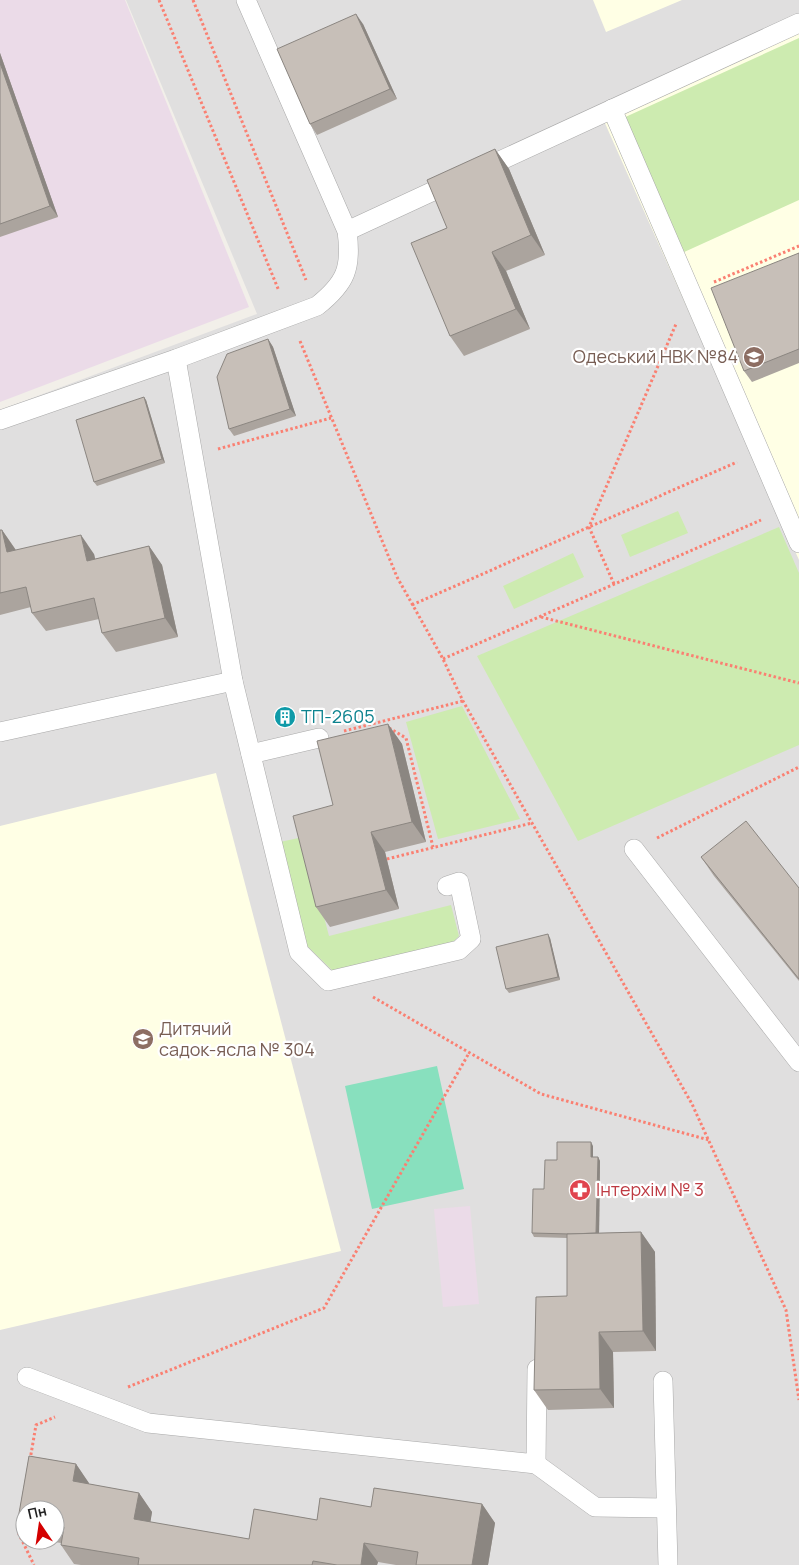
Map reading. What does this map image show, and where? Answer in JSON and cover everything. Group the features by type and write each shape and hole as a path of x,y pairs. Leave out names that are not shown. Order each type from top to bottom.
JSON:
{"lane":[{"path":"0,420 176,359 317,306 334,293 346,274 350,252 347,231 246,0"},
{"path":"347,231 799,23"},
{"path":"612,108 799,543"},
{"path":"176,359 234,681 299,952 328,981 459,950 471,939 459,882 447,886"},
{"path":"0,732 234,681"},
{"path":"252,754 319,738"},
{"path":"634,849 799,1062"},
{"path":"536,1464 538,1355"},
{"path":"27,1377 148,1423 536,1464 595,1507 666,1508"},
{"path":"663,1381 668,1565"}],"path":[{"path":"159,0 397,577 443,658 463,701 692,1104 709,1140 786,1310 799,1400"},
{"path":"192,0 317,306"},
{"path":"614,584 589,527 691,292 799,246"},
{"path":"194,456 331,418"},
{"path":"412,604 760,451"},
{"path":"443,658 785,509"},
{"path":"540,616 799,683"},
{"path":"319,738 463,701"},
{"path":"380,722 406,738 434,847"},
{"path":"397,740 406,738"},
{"path":"634,849 799,766"},
{"path":"794,768 799,771"},
{"path":"387,859 532,823"},
{"path":"340,978 541,1094 709,1140"},
{"path":"30,1464 36,1425 324,1308 469,1053"},
{"path":"27,1550 34,1565"}],"shaded area":[{"path":"0,0 125,0 249,307 0,402"},
{"path":"126,0 799,0 799,1565 0,1565 0,410 257,314"},
{"path":"593,0 682,0 606,32"},
{"name":"Одеський НВК №84","path":"799,31 799,560 604,121"},
{"name":"Дитячий садок-ясла № 304","path":"216,773 341,1251 0,1330 0,826"},
{"path":"470,1206 479,1304 443,1307 434,1209"}],"green space":[{"path":"799,38 799,200 682,253 621,119"},
{"path":"678,511 688,533 630,557 621,535"},
{"path":"779,527 799,573 799,745 578,841 477,656"},
{"path":"573,553 584,577 514,609 503,586"},
{"path":"462,706 520,819 438,839 406,722"},
{"path":"303,837 329,936 451,905 459,936 452,943 333,971 304,943 280,842"},
{"path":"437,1066 464,1189 372,1209 345,1086"}],"building":[{"path":"356,14 390,89 310,124 277,49"},
{"path":"0,63 50,206 0,224"},
{"path":"495,149 531,235 492,252 516,309 450,336 411,243 447,228 427,180"},
{"path":"799,253 799,349 744,371 711,288"},
{"path":"268,339 290,409 229,429 217,377 227,354"},
{"path":"144,397 162,459 94,482 76,420"},
{"path":"0,530 2,530 7,552 81,535 87,561 149,546 165,618 102,633 94,598 32,613 26,587 0,593"},
{"path":"388,724 412,822 371,832 386,890 316,907 293,816 333,805 317,741"},
{"path":"746,821 799,888 799,979 701,857"},
{"path":"548,934 558,977 506,989 496,947"},
{"path":"557,1142 591,1142 591,1157 598,1157 596,1233 532,1233 533,1189 544,1189 545,1160 557,1160"},
{"path":"641,1232 643,1331 599,1332 600,1389 534,1390 536,1297 567,1296 567,1234"},
{"path":"29,1456 76,1464 73,1481 139,1493 134,1519 249,1539 254,1509 317,1520 320,1498 371,1507 374,1488 482,1504 472,1565 416,1565 418,1552 364,1543 361,1565 337,1565 313,1561 312,1565 138,1565 139,1558 65,1546 65,1500 21,1500"}],"place":[{"name":"Одеський НВК №84","path":"754,357"},
{"name":"ТП-2605","path":"285,717"},
{"name":"Дитячий садок-ясла № 304","path":"143,1039"},
{"name":"Інтерхім № 3","path":"580,1190"}]}
